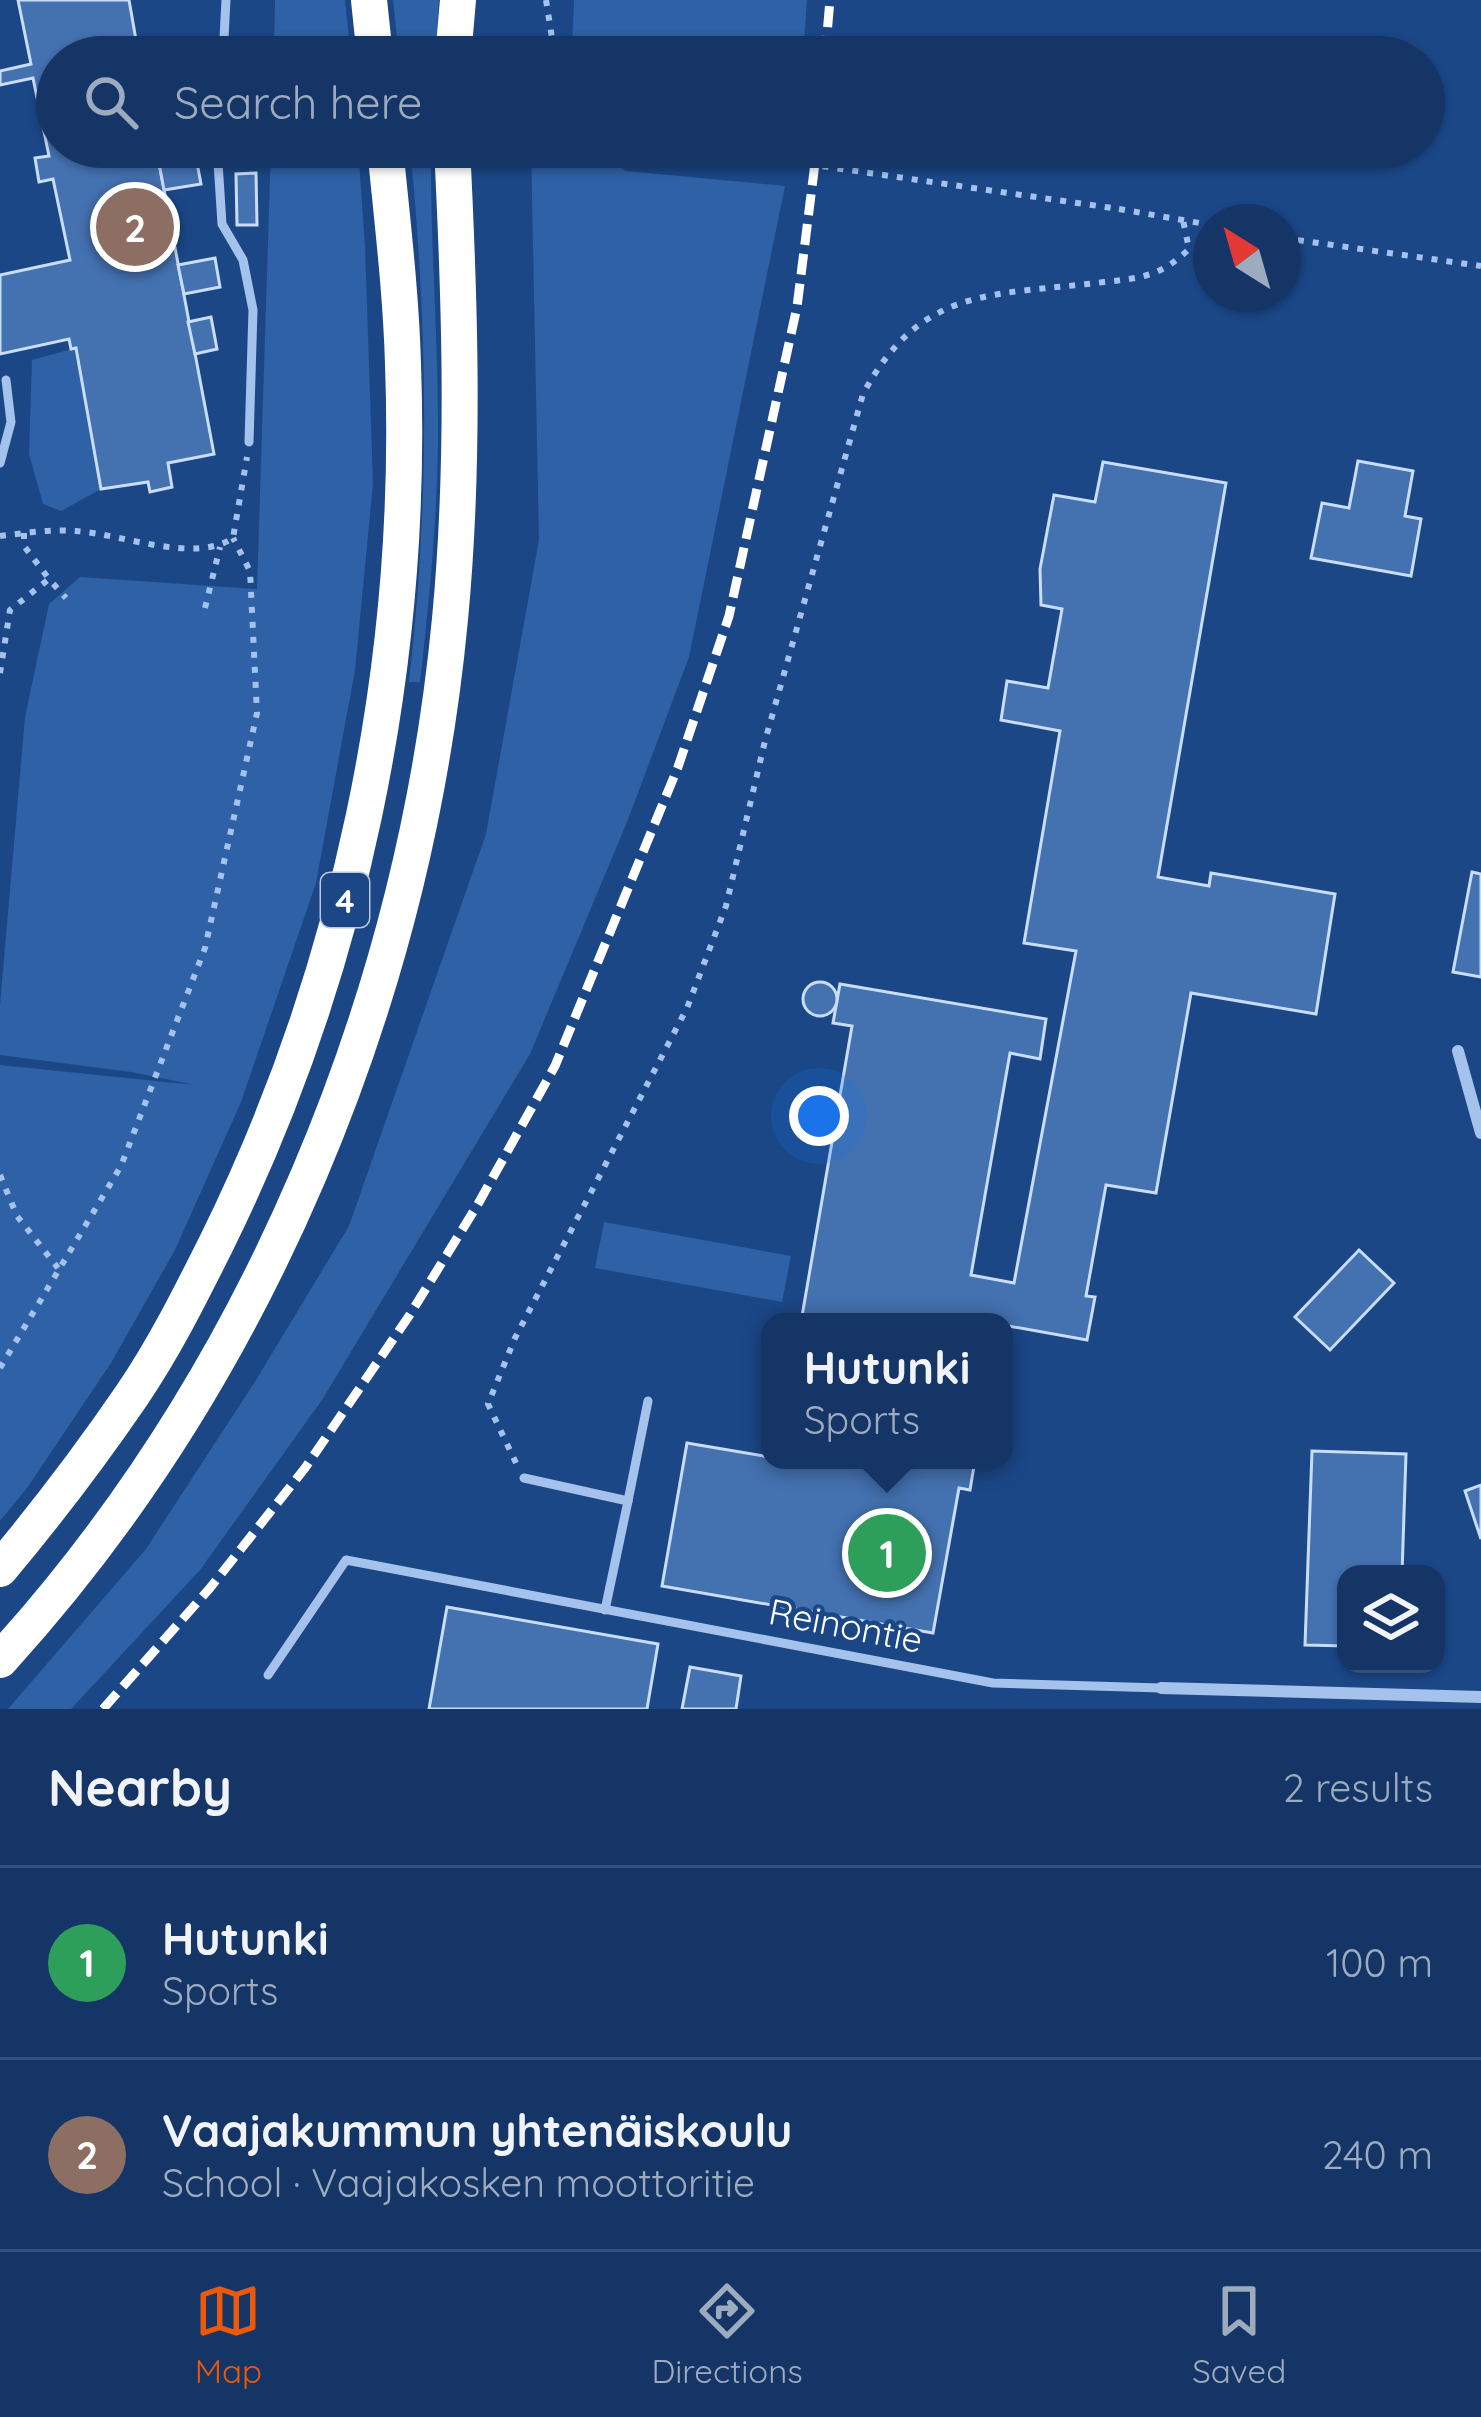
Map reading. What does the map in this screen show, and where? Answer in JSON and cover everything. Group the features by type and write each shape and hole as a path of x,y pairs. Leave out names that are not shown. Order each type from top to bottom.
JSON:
{"highway":[{"path":"369,0 373,36"},
{"path":"455,36 458,0"},
{"name":"4","path":"0,1569 132,1394 187,1302 252,1172 337,931 371,792 393,629 404,364 387,168"},
{"name":"4","path":"0,1660 79,1567 169,1440 219,1355 292,1215 339,1103 365,1021 403,890 433,754 450,618 460,444 453,168"}],"street":[{"path":"1458,1051 1481,1133"},
{"name":"Reinontie","path":"1161,1688 1481,1697"}],"lane":[{"path":"224,36 226,0"},
{"path":"219,168 222,224 243,260 253,310 249,442"},
{"path":"0,463 11,422 6,380"},
{"path":"605,1610 648,1401"},
{"path":"524,1478 628,1501"},
{"name":"Reinontie","path":"268,1675 346,1560 993,1683 1161,1688"}],"path":[{"path":"546,0 552,36"},
{"path":"837,168 1193,222"},
{"path":"524,1478 488,1404 515,1338 687,1009 718,927 863,394 878,366 906,333 944,307 1168,269 1189,249 1183,220"},
{"path":"1301,241 1481,266"},
{"path":"0,1368 121,1166 205,948 257,712 250,571 233,538 249,442"},
{"path":"0,536 68,530 192,550 220,547 233,538"},
{"path":"25,533 24,545 66,598"},
{"path":"205,608 220,547"},
{"path":"0,674 10,610 49,579"},
{"path":"0,1175 16,1216 59,1269"}],"shaded area":[{"path":"275,0 345,0 349,36 274,36"},
{"path":"393,0 439,0 436,36 397,36"},
{"path":"574,0 807,0 804,36 572,36"},
{"path":"270,168 359,168 373,484 355,670 316,883 241,1102 175,1250 111,1363 0,1521 0,1065 195,1085 0,1055 0,1005 25,717 49,604 80,577 257,589"},
{"path":"412,168 431,168 437,473 420,682 409,682 423,481 420,281"},
{"path":"531,168 622,168 785,186 689,657 627,822 530,1054 322,1400 200,1570 71,1709 8,1709 146,1549 349,1226 486,834 539,540"},
{"path":"76,348 101,489 61,511 43,504 29,454 32,360"},
{"path":"604,1222 791,1256 782,1302 595,1268"}],"building":[{"path":"18,0 129,0 135,36 36,36 36,93 33,78 0,85 0,71 31,64"},
{"path":"37,168 160,168 214,454 168,463 172,487 150,492 148,482 101,489 76,348 71,349 69,339 0,354 0,275 70,260 53,179 39,182"},
{"path":"160,168 198,168 201,184 164,190"},
{"path":"256,173 257,225 237,225 236,174"},
{"path":"215,258 220,287 184,294 178,265"},
{"path":"211,317 217,349 195,354 188,322"},
{"path":"1358,461 1413,471 1405,516 1421,519 1411,576 1311,558 1322,503 1349,508"},
{"path":"1103,462 1226,483 1158,877 1209,886 1211,873 1335,894 1316,1014 1191,993 1156,1193 1106,1185 1086,1296 1095,1297 1087,1340 1013,1327 1013,1313 803,1313 852,1026 833,1023 840,984 1046,1019 1040,1059 1010,1053 971,1275 1014,1283 1076,951 1024,943 1060,731 1001,720 1007,681 1048,688 1062,609 1041,605 1040,569 1054,495 1095,502"},
{"path":"1472,872 1481,874 1481,977 1453,972"},
{"path":"820,982 832,987 837,999 832,1011 820,1016 808,1011 803,999 808,987"},
{"path":"1359,1250 1394,1283 1330,1350 1295,1317"},
{"path":"687,1443 761,1455 761,1469 974,1469 970,1490 959,1488 933,1633 662,1586"},
{"path":"1312,1451 1406,1454 1402,1565 1337,1565 1337,1646 1305,1645"},
{"path":"1481,1485 1481,1539 1465,1491"},
{"path":"447,1607 658,1644 647,1709 429,1709"},
{"path":"690,1667 741,1676 736,1709 682,1709"}],"railway":[{"path":"827,36 830,0"},
{"path":"103,1709 210,1588 305,1468 409,1316 555,1066 678,767 729,616 797,307 814,168"}],"place":[{"name":"Vaajakummun yhtenäiskoulu","path":"135,227"},
{"name":"Hutunki","path":"887,1553"}]}
